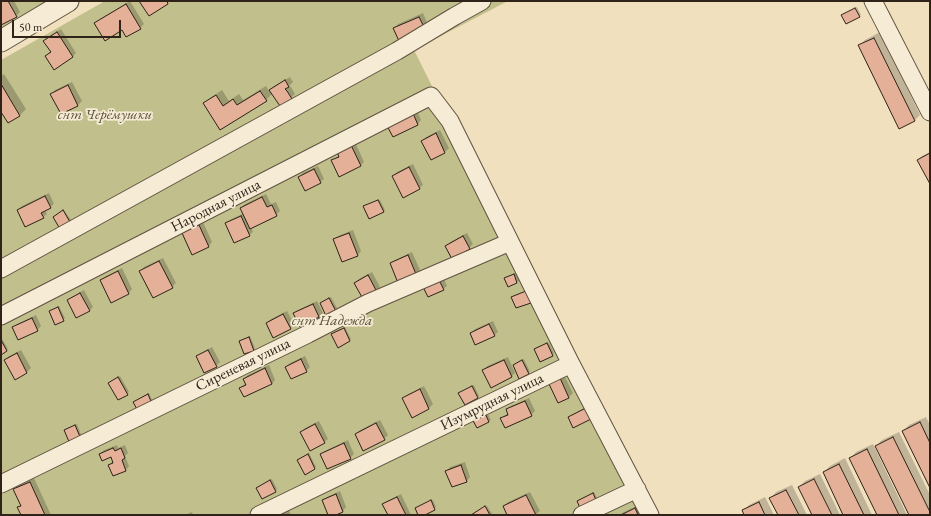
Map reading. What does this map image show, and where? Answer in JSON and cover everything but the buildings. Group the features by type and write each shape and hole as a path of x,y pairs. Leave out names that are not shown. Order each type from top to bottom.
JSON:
{"street":[{"path":"1,40 68,1"},
{"path":"1,269 397,51 482,1"},
{"path":"873,1 930,112"},
{"name":"Народная улица","path":"1,316 431,96 450,121 510,242"},
{"path":"510,242 571,364 650,515"},
{"name":"Сиреневая улица","path":"1,484 308,334 368,303 510,242"},
{"name":"Изумрудная улица","path":"259,515 571,364"},
{"path":"582,515 636,489"}],"green space":[{"path":"1,1 49,1 1,29"},
{"name":"снт Надежда","path":"105,1 508,1 414,50 646,515 1,515 1,60"}],"park label":[{"name":"снт Черёмушки","path":"105,115"}]}
